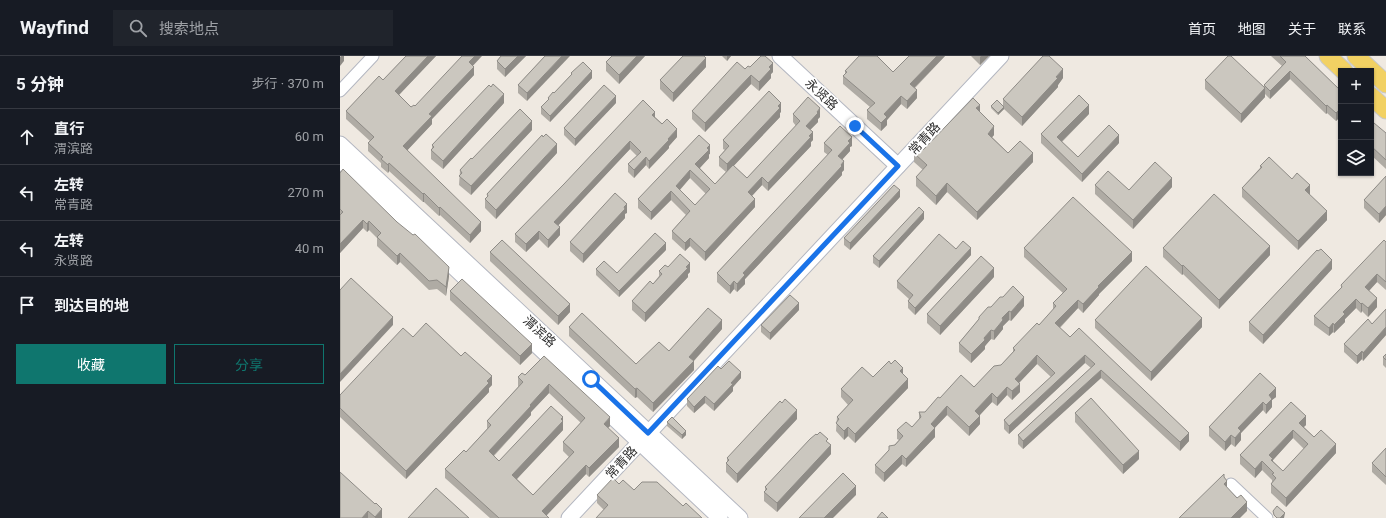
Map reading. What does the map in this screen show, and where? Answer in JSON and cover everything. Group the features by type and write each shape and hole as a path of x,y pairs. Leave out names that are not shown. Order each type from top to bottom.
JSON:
{"main road":[{"path":"1328,56 1341,68"},
{"path":"1356,56 1381,92"}],"street":[{"path":"340,91 373,56"},
{"name":"永贤路","path":"780,56 898,166"},
{"name":"常青路","path":"569,518 1001,56"},
{"name":"渭滨路","path":"340,144 644,438 720,518"},
{"name":"渭滨路","path":"340,160 644,438 740,518"},
{"path":"1231,484 1267,518"}],"building":[{"path":"406,56 428,56 395,91 411,107 414,105 415,106 462,56 475,56 469,62 474,67 429,114 432,116 403,146 481,222 470,235 389,163 388,165 381,159 383,157 368,143 374,137 346,111 379,76 383,80"},
{"path":"501,56 518,56 505,69 497,61"},
{"path":"545,56 562,56 527,93 518,85"},
{"path":"612,56 637,56 619,75 606,62"},
{"path":"683,56 704,56 706,58 673,93 660,80"},
{"path":"761,56 765,56 773,63 769,67 771,69 759,82 751,75 705,123 692,111 737,62 745,69 748,66 750,67"},
{"path":"859,56 877,56 893,72 909,56 937,56 910,84 917,90 907,101 901,96 884,114 887,117 881,123 867,110 875,103 843,76 847,72 845,71"},
{"path":"1043,56 1049,56 1063,69 1056,77 1058,78 1022,117 1003,99"},
{"path":"1228,56 1231,56 1265,88 1241,114 1205,80"},
{"path":"1280,56 1305,56 1338,88 1338,111 1336,113 1327,105 1326,106 1290,71 1270,91 1264,85 1286,62"},
{"path":"583,62 592,71 550,116 541,107 549,99 548,98 553,92 554,93 572,74 571,73"},
{"path":"493,84 504,94 443,161 431,150 434,147 432,145 489,85 491,87"},
{"path":"604,85 616,96 575,139 564,128"},
{"path":"769,91 781,103 778,106 780,108 727,164 719,157 729,146 723,140"},
{"path":"1079,95 1089,105 1057,137 1078,157 1109,125 1119,135 1082,174 1041,134"},
{"path":"808,97 820,108 817,112 818,113 806,126 813,132 809,136 811,137 768,183 762,177 748,192 755,199 705,252 690,238 685,243 672,231 690,211 671,191 651,212 638,199 699,135 710,145 707,148 709,150 695,164 715,184 733,165 747,178 800,121 793,114","holes":["690,170 710,189 695,205 676,186"]},
{"path":"973,98 980,105 976,108 994,126 988,134 1008,153 1020,141 1033,153 977,212 947,183 936,196 916,177 927,165 914,153 920,147 923,150"},
{"path":"643,100 655,112 652,115 662,124 667,119 677,129 668,139 669,140 649,161 646,157 634,170 628,164 641,152 630,141 554,222 560,227 548,240 539,231 526,244 515,234"},
{"path":"997,100 1004,107 998,113 991,106"},
{"path":"520,109 532,121 471,186 459,176 462,173 460,170"},
{"path":"1374,123 1386,133 1386,160 1374,149"},
{"path":"840,126 852,137 848,141 850,143 838,156 844,161 841,165 842,166 743,273 745,275 737,284 734,281 730,286 717,273 832,150 824,143"},
{"path":"546,134 557,144 496,210 485,199 488,196 487,194 542,135 543,137"},
{"path":"1269,157 1292,179 1297,173 1310,185 1305,190 1327,211 1298,241 1242,188 1262,167 1260,166"},
{"path":"1155,162 1172,178 1133,220 1095,185 1108,171 1129,190"},
{"path":"343,169 397,222 413,235 415,234 449,267 446,287 437,280 429,281 400,253 397,256 377,237 381,233 369,221 367,224 363,220 340,244 340,215 343,212 340,209 340,173"},
{"path":"1386,176 1386,206 1379,214 1364,200"},
{"path":"894,185 900,190 850,243 844,238"},
{"path":"615,193 627,204 624,207 625,209 583,254 570,242"},
{"path":"1214,194 1270,246 1219,300 1163,248"},
{"path":"1073,197 1132,252 1098,286 1099,287 1083,304 1078,300 1055,323 1070,337 1079,328 1189,433 1180,442 1101,370 1023,441 1018,435 1095,364 1085,355 1009,426 1004,420 1055,373 1037,355 1015,379 1020,384 1012,391 1007,387 997,398 992,393 975,411 980,416 969,427 947,406 931,424 935,428 906,459 902,455 884,473 875,465 889,450 889,446 895,445 903,436 897,430 906,422 912,427 921,417 919,412 925,412 961,375 974,387 994,366 1001,365 1015,350 1013,348 1037,323 1039,325 1056,306 1053,303 1067,289 1024,248"},
{"path":"919,207 924,212 879,261 873,256"},
{"path":"655,233 666,243 619,291 596,269 604,261 617,273"},
{"path":"939,234 956,249 963,241 971,248 915,308 908,301 913,295 897,281"},
{"path":"502,240 570,304 558,316 490,252"},
{"path":"1384,240 1386,242 1386,282 1377,274 1365,287 1377,298 1368,308 1356,299 1343,312 1345,314 1329,328 1314,316"},
{"path":"1321,249 1332,260 1263,335 1249,322 1317,250 1318,251"},
{"path":"680,254 690,263 686,267 688,268 645,313 632,301 650,281 653,284 662,274 659,271 665,265 668,267"},
{"path":"981,256 994,268 940,326 927,314"},
{"path":"1146,266 1202,318 1151,372 1095,320"},
{"path":"351,278 393,317 340,374 340,290"},
{"path":"462,279 532,344 520,356 450,291"},
{"path":"1013,286 1024,297 1011,312 1009,311 1002,318 1003,320 994,331 991,330 984,338 985,340 971,354 959,343 988,307 991,307 1000,297 1003,297"},
{"path":"790,295 799,303 770,333 761,325"},
{"path":"708,308 722,320 689,357 694,361 653,403 637,388 635,389 569,327 582,313 636,364 659,342 669,351"},
{"path":"1386,309 1386,327 1363,353 1362,351 1357,356 1344,344 1368,319 1372,324"},
{"path":"426,323 461,356 465,352 492,376 487,381 489,383 406,471 340,408 340,395 403,328 413,337"},
{"path":"544,356 610,417 604,424 619,438 589,468 586,465 542,511 549,518 499,518 445,469 464,450 466,452 491,425 487,421 523,382 518,377 522,373 525,375","holes":["549,384 585,418 563,442 574,452 533,495 512,475 563,421 561,419 563,417 551,406 499,461 489,451 531,406 530,405"]},
{"path":"895,360 903,368 900,371 908,379 855,434 848,427 844,431 836,423 839,419 837,417 853,400 841,389 862,367 873,377 889,361 891,364"},
{"path":"729,361 741,372 731,383 733,384 714,404 705,396 694,407 687,399 718,366 721,369"},
{"path":"1260,373 1276,388 1269,395 1272,399 1266,405 1263,402 1238,428 1241,431 1235,438 1231,435 1225,442 1209,427"},
{"path":"1091,398 1139,451 1123,465 1075,413"},
{"path":"785,399 797,410 737,474 726,463 729,460 727,458 780,401 782,403"},
{"path":"1291,402 1306,416 1299,423 1302,426 1314,437 1321,430 1336,444 1286,498 1271,484 1276,478 1272,474 1274,473 1262,461 1255,469 1240,455","holes":["1293,430 1308,444 1283,471 1271,460 1273,459 1269,455"]},
{"path":"672,417 686,431 682,435 667,422"},
{"path":"820,432 828,439 826,441 831,445 777,503 764,492 767,489 765,487 810,439"},
{"path":"1386,448 1386,477 1372,463"},
{"path":"340,472 382,509 375,517 368,511 362,518 340,518"},
{"path":"843,473 856,486 824,518 799,518"},
{"path":"1224,474 1227,481 1224,484 1237,498 1241,495 1247,502 1231,518 1179,518"},
{"path":"613,478 619,484 623,480 634,490 642,482 657,482 683,506 686,503 702,518 596,518 608,505 597,495"},
{"path":"436,488 469,518 408,518"},
{"path":"1277,506 1285,513 1280,518 1277,518 1274,515 1273,511"},
{"path":"882,512 888,518 877,518"}],"route":[{"path":"591,379 648,433 898,166 855,126"}]}
